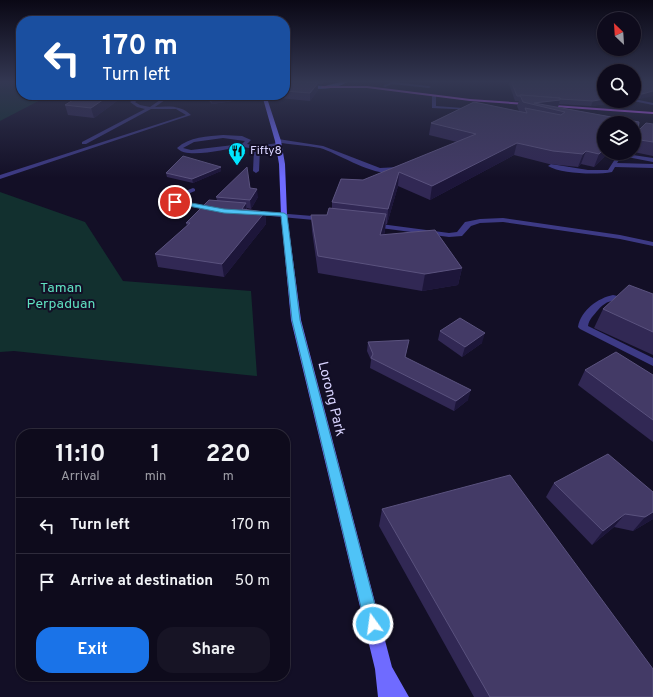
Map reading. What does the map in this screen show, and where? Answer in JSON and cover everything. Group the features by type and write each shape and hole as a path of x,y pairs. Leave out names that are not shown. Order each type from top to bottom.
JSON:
{"street":[{"path":"84,143 140,114"},
{"path":"0,177 189,115 186,114"},
{"name":"Lorong Park","path":"268,114 278,143 282,164 284,215 296,320 384,669 387,697"},
{"path":"244,145 248,140 242,137 232,136 196,141 181,146 180,148 191,152 244,145 257,148 278,143 327,149 376,170 385,171 404,167"},
{"path":"256,171 257,148"},
{"path":"641,158 653,160"},
{"path":"551,166 583,172 601,173 610,171 616,160"},
{"path":"614,165 653,166"},
{"path":"193,190 175,197 175,202 224,211"},
{"path":"246,213 336,220"},
{"path":"365,223 449,235 459,234 468,224 480,221 503,220 620,237 653,244"},
{"path":"653,311 619,297 605,298 598,302 583,322 583,327 653,362"},
{"path":"384,669 400,697"}],"green space":[{"path":"0,114 14,114 0,121"},
{"name":"Taman Perpaduan","path":"0,192 85,222 123,281 251,291 257,376 14,351 0,352"}],"building":[{"path":"450,114 553,114 561,115 563,114 592,114 606,116 597,116 597,154 586,151 583,154 553,151 517,143 432,186 399,172 388,209 332,202 341,179 363,180 476,134 431,123"},
{"path":"646,123 653,124 653,142 641,140 641,128"},
{"path":"183,156 221,167 192,179 166,173"},
{"path":"247,167 250,188 257,189 250,200 216,197"},
{"path":"209,200 246,203 242,209 265,212 222,264 155,254 190,223 186,223"},
{"path":"329,208 386,214 380,235 435,230 462,268 425,274 318,256 311,215 327,215"},
{"path":"629,285 653,294 653,332 603,309"},
{"path":"460,318 485,333 465,347 440,331"},
{"path":"409,340 405,357 471,390 456,401 371,358 373,354 368,342"},
{"path":"616,352 653,375 653,420 585,370"},
{"path":"608,454 653,492 653,512 645,517 625,514 603,531 554,483"},
{"path":"510,475 653,669 653,697 490,697 382,509"}],"place":[{"name":"Fifty8","path":"237,166"}],"route":[{"path":"175,202 224,211 284,215 296,320 373,624"}]}
